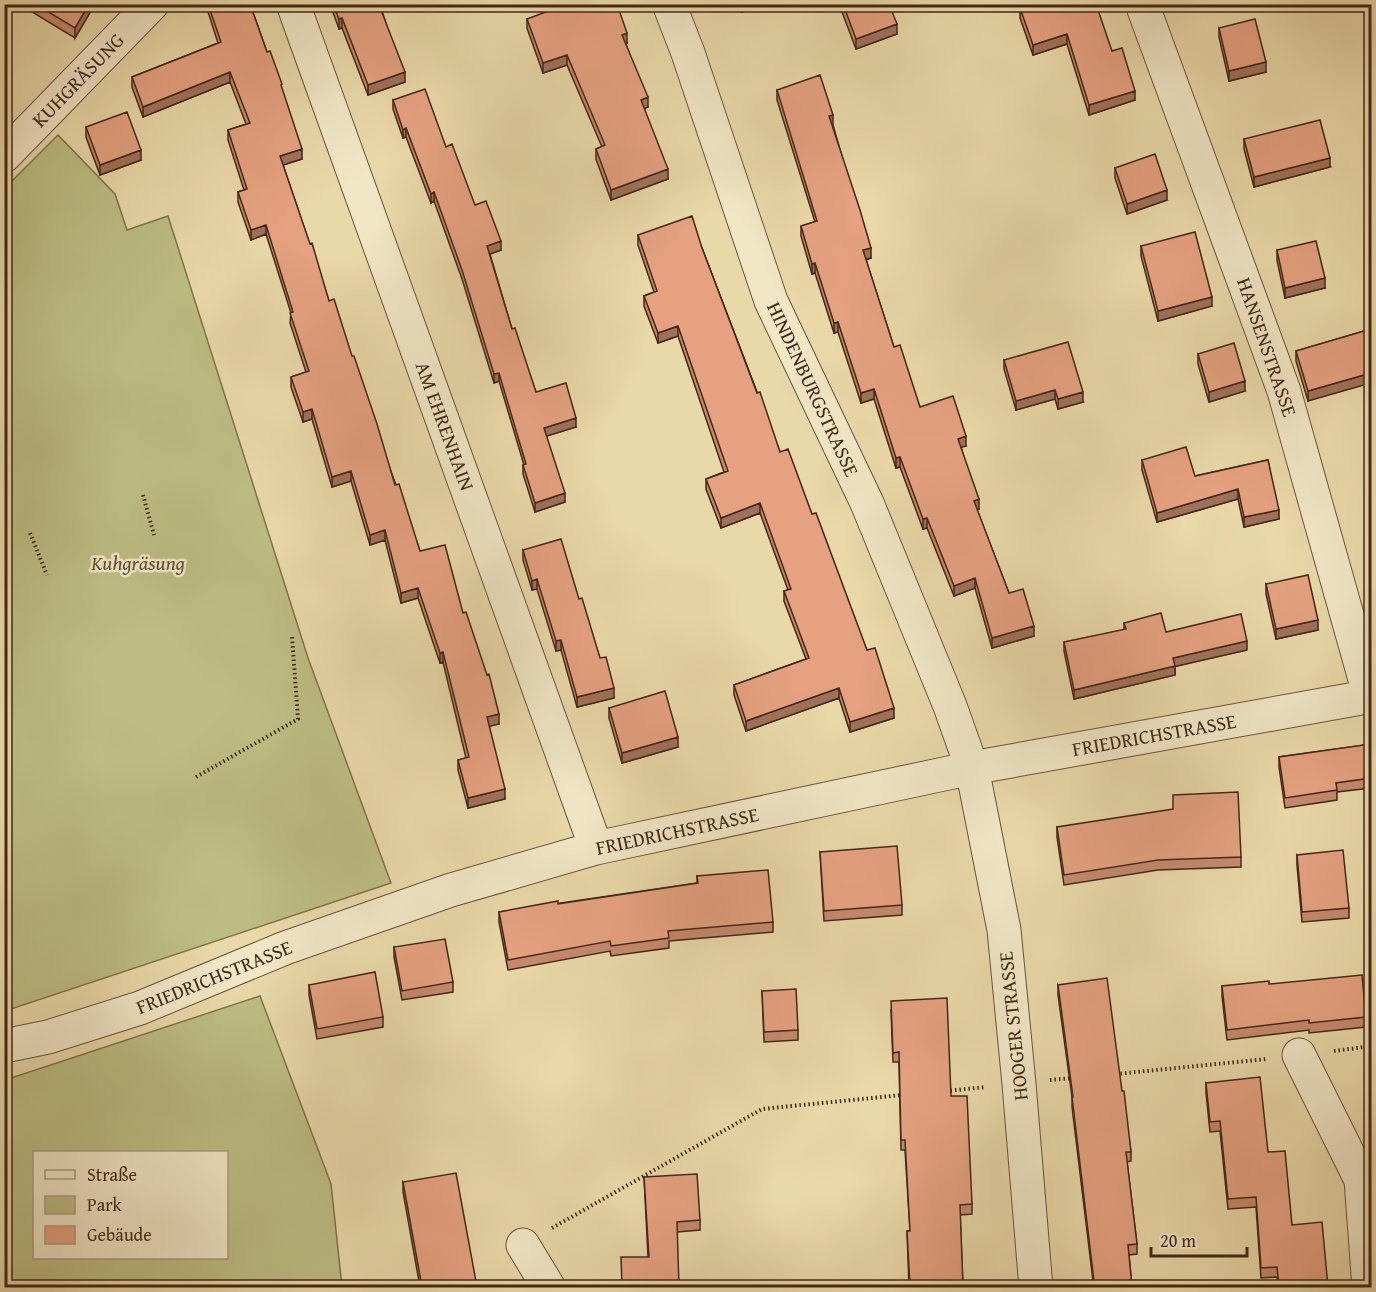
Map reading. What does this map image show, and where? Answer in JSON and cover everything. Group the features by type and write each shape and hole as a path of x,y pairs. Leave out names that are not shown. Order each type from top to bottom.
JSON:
{"street":[{"name":"AM EHRENHAIN","path":"293,4 596,848"},
{"name":"HINDENBURGSTRASSE","path":"669,4 688,52 771,301 867,503 950,706 972,768"},
{"name":"HANSENSTRASSE","path":"1142,4 1284,391 1371,697"},
{"name":"KUHGRÄSUNG","path":"4,156 136,10"},
{"name":"FRIEDRICHSTRASSE","path":"4,1046 48,1037 140,1008 285,948 451,890 596,848 972,768 1371,697"},
{"name":"HOOGER STRASSE","path":"972,768 1004,930 1036,1287"},
{"path":"1299,1055 1361,1180 1369,1287"},
{"path":"523,1245 549,1287"}],"path":[{"path":"143,495 154,536"},
{"path":"30,533 47,575"},
{"path":"196,777 298,719 292,637"},
{"path":"1113,1074 1371,1046"},
{"path":"937,1092 1078,1078"},
{"path":"523,1245 762,1109 902,1095"}],"green space":[{"name":"Kuhgräsung","path":"58,135 115,194 127,230 168,216 308,658 391,883 5,1011 5,188"},
{"path":"260,996 331,1184 342,1287 5,1287 5,1080"}],"building":[{"path":"35,4 89,4 75,28"},
{"path":"208,4 250,4 267,52 270,51 302,149 280,156 310,244 312,243 329,301 334,299 377,424 395,485 399,484 420,551 445,545 463,613 466,612 487,675 489,674 499,714 487,717 505,789 468,798 458,760 469,757 443,652 440,653 418,588 401,593 385,530 370,535 351,471 332,477 312,409 303,412 291,377 309,371 290,313 293,312 266,225 251,230 238,192 247,189 228,130 250,123 230,72 143,107 132,77 221,42"},
{"path":"333,4 380,4 405,72 368,85 342,18 339,19"},
{"path":"567,4 617,4 627,33 622,35 648,97 641,100 668,169 611,190 596,149 605,145 567,55 543,63 527,19"},
{"path":"843,4 889,4 897,24 856,39"},
{"path":"1031,4 1096,4 1112,51 1122,48 1135,91 1089,105 1067,34 1033,45 1020,8"},
{"path":"1255,19 1266,62 1229,71 1219,28"},
{"path":"820,75 833,115 829,116 871,248 863,250 894,347 900,345 920,407 953,396 966,436 958,439 979,499 974,501 1009,593 1023,589 1034,626 992,638 975,578 954,586 927,518 923,519 900,457 896,458 874,389 861,393 838,322 834,323 815,263 812,264 801,226 817,221 777,90"},
{"path":"425,89 446,147 452,144 475,205 486,201 501,241 487,246 512,329 515,328 536,392 566,383 576,418 544,428 565,493 535,503 499,373 494,374 462,270 434,192 431,194 406,128 403,130 393,100"},
{"path":"127,112 141,150 100,165 86,127"},
{"path":"1320,120 1330,158 1254,177 1244,139"},
{"path":"1155,154 1167,190 1127,204 1115,168"},
{"path":"692,216 757,393 760,392 780,452 788,449 812,514 816,513 867,650 875,648 894,708 850,722 839,688 746,721 734,685 809,658 784,591 791,589 760,503 721,518 706,479 728,471 678,326 658,333 644,296 657,291 638,235"},
{"path":"1195,232 1212,297 1158,311 1141,246"},
{"path":"1316,241 1325,278 1285,288 1277,250"},
{"path":"1371,329 1371,373 1308,391 1296,351"},
{"path":"1068,342 1083,392 1058,399 1055,390 1016,401 1004,360"},
{"path":"1234,343 1245,381 1209,392 1198,354"},
{"path":"1186,447 1195,476 1268,460 1279,510 1244,517 1238,489 1157,513 1142,460"},
{"path":"561,539 579,599 582,598 600,658 606,657 614,688 577,697 561,640 556,641 537,579 532,581 523,550"},
{"path":"1308,575 1318,620 1276,629 1266,584"},
{"path":"1161,613 1166,632 1241,614 1247,641 1173,658 1175,666 1074,690 1064,642 1126,629 1124,623"},
{"path":"665,691 678,737 622,753 609,708"},
{"path":"1371,744 1371,778 1336,783 1337,790 1285,798 1279,757"},
{"path":"1238,792 1241,857 1158,860 1064,875 1057,827 1173,809 1173,795"},
{"path":"897,846 902,905 824,911 820,852"},
{"path":"1343,850 1349,908 1302,912 1297,855"},
{"path":"768,870 773,922 668,931 669,938 611,946 610,941 508,960 499,912 558,901 558,904 698,883 697,876"},
{"path":"445,939 453,982 402,991 394,947"},
{"path":"375,972 383,1017 317,1029 309,985"},
{"path":"1362,975 1366,1017 1309,1023 1309,1020 1227,1030 1222,986"},
{"path":"1107,978 1131,1152 1126,1152 1137,1244 1128,1245 1132,1287 1088,1287 1087,1281 1094,1281 1058,985"},
{"path":"796,989 798,1030 764,1032 762,991"},
{"path":"947,998 951,1096 967,1096 972,1204 960,1205 963,1287 910,1287 907,1231 910,1231 905,1140 901,1140 899,1052 893,1053 891,1001"},
{"path":"1260,1077 1268,1152 1285,1151 1292,1225 1322,1222 1328,1287 1279,1287 1277,1267 1261,1268 1256,1197 1228,1199 1220,1121 1210,1122 1206,1083"},
{"path":"456,1173 477,1287 422,1287 403,1182"},
{"path":"697,1174 700,1220 677,1222 679,1287 622,1287 621,1257 649,1257 644,1177"}]}
